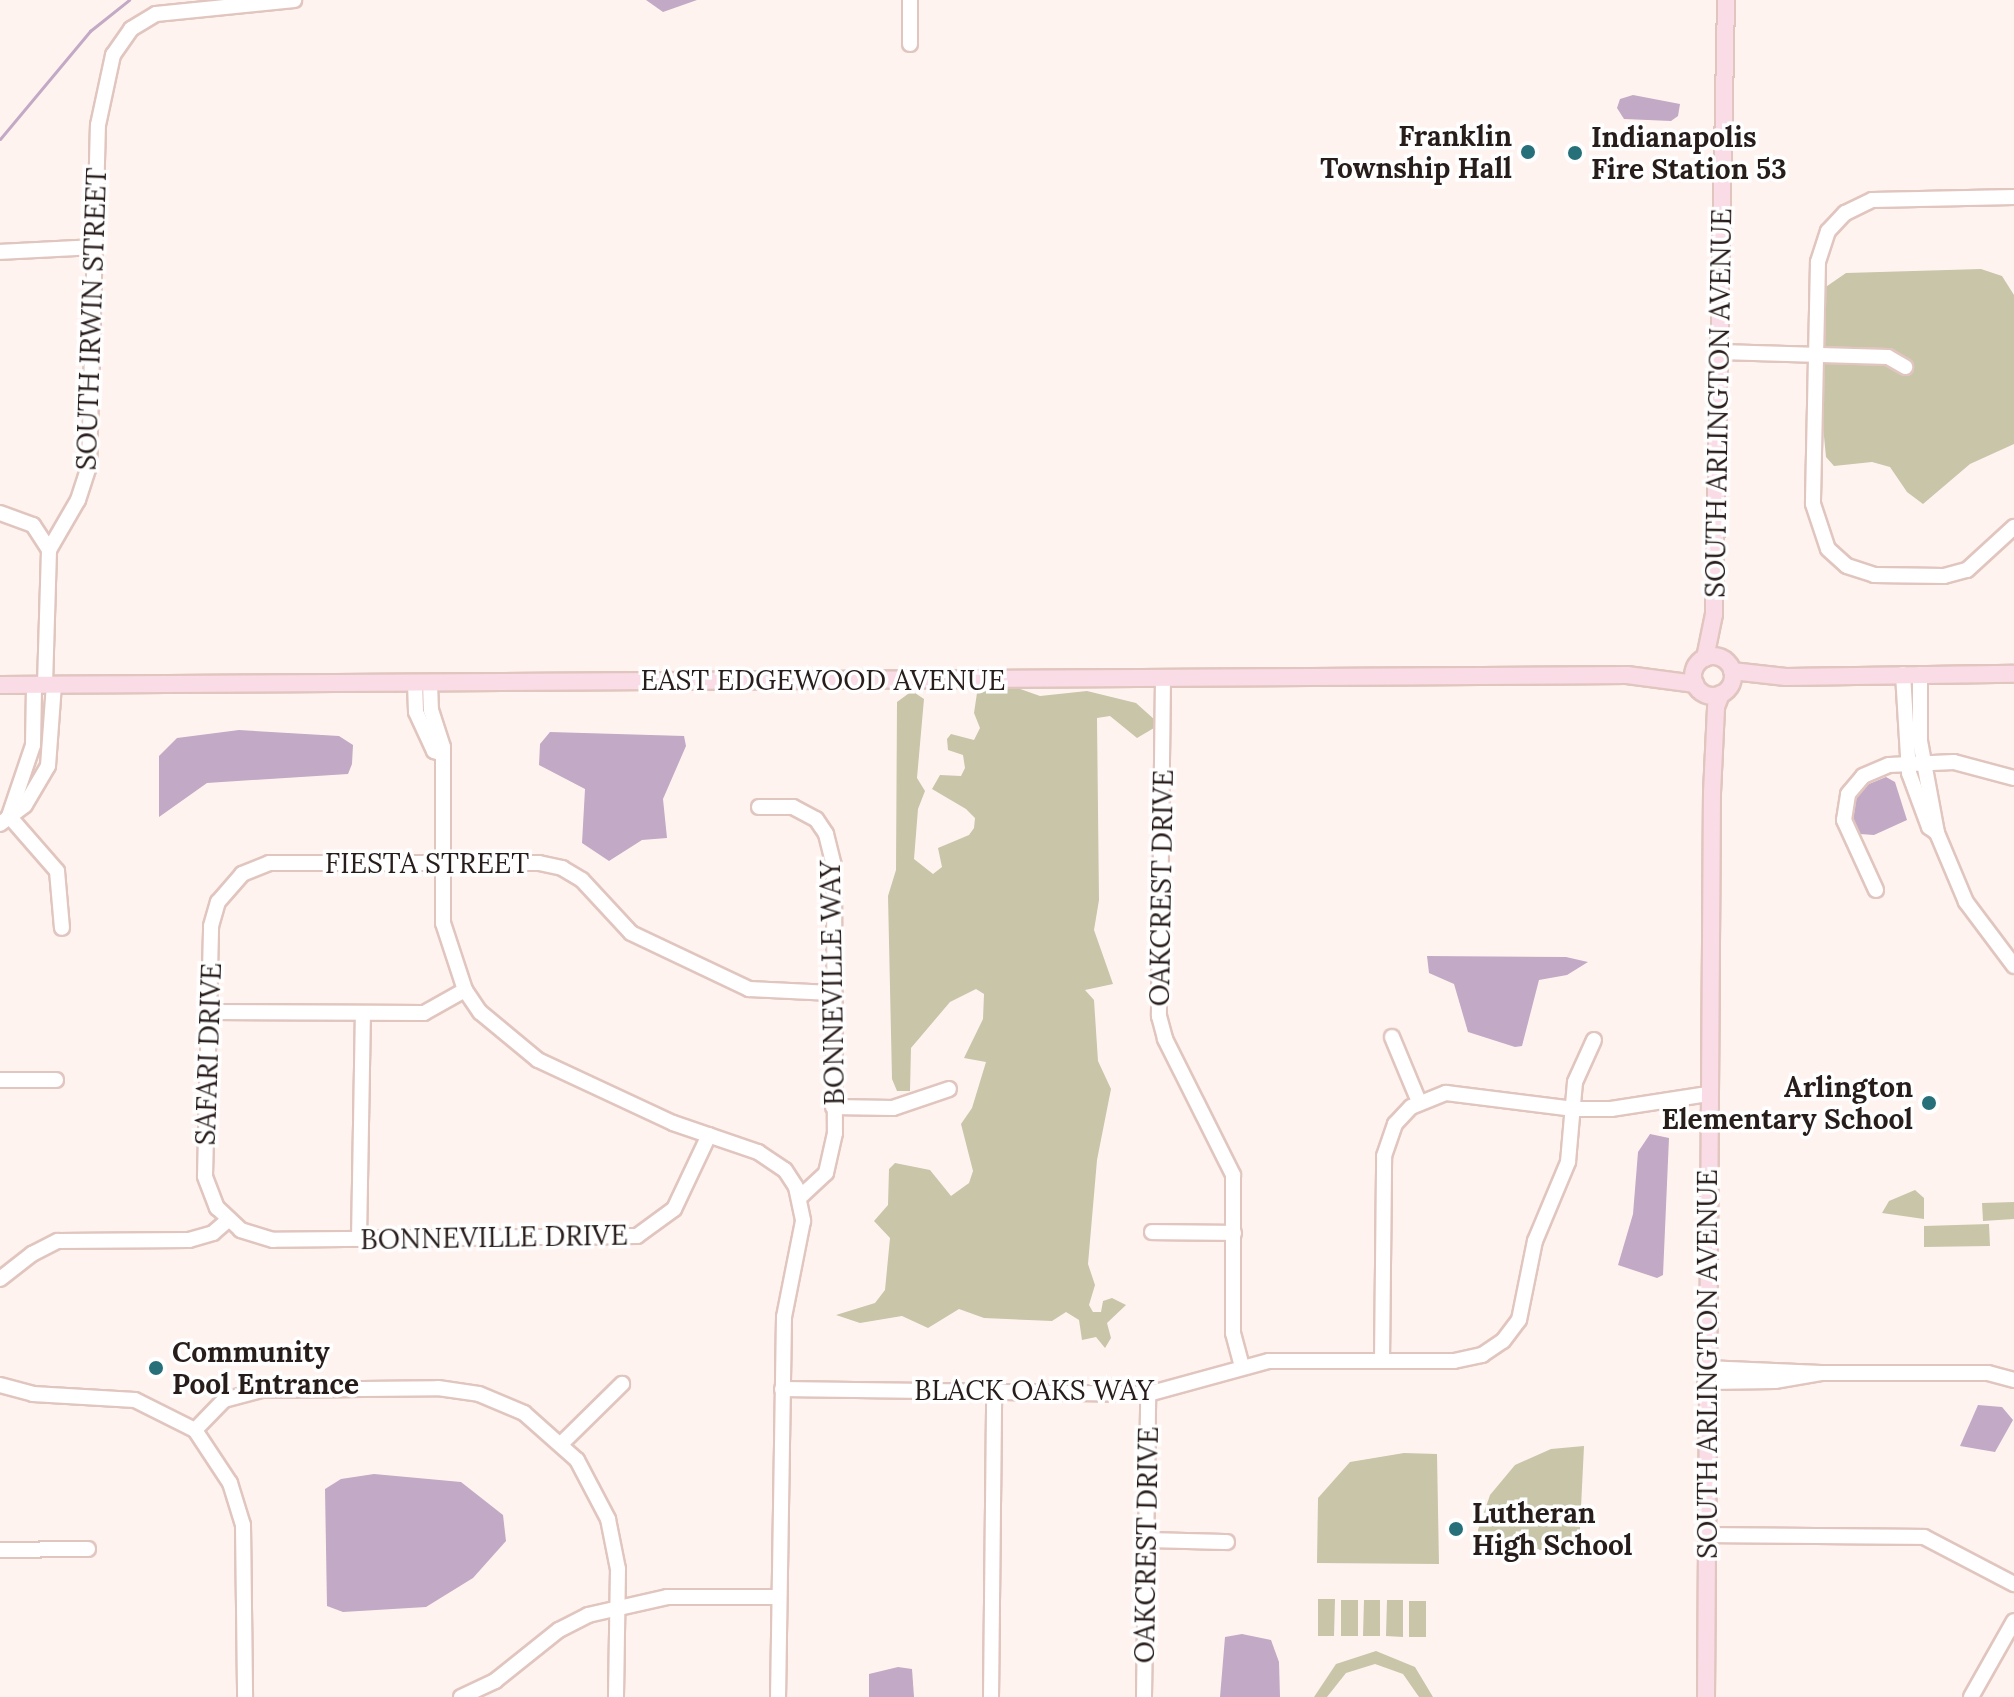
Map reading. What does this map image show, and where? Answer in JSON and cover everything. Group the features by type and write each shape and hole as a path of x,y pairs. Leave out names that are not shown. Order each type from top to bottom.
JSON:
{"main road":[{"name":"SOUTH ARLINGTON AVENUE","path":"1713,744 1698,688 1701,661 1714,614 1726,0"},
{"name":"SOUTH ARLINGTON AVENUE","path":"1706,1697 1708,1535 1705,1375 1713,744 1728,666 1714,614"},
{"path":"1646,676 1701,661 1786,677"},
{"path":"1646,676 1724,692 1786,677 2014,674"},
{"name":"EAST EDGEWOOD AVENUE","path":"0,685 1646,676"}],"street":[{"name":"SOUTH IRWIN STREET","path":"5,820 39,787 51,756 44,685 49,550 78,500 89,467 98,125 109,67 120,43 139,23 165,11 294,0"},
{"path":"910,0 910,44"},
{"path":"2014,197 1887,198 1845,213 1828,231 1819,253 1813,509 1817,528 1831,552 1847,566 1874,575 1953,574 1979,563 2014,527"},
{"path":"0,252 94,247"},
{"path":"1720,352 1888,357 1905,367"},
{"path":"0,513 25,518 49,550"},
{"path":"1903,674 1915,762 1937,833 1966,902 2014,966"},
{"path":"1915,762 1920,674"},
{"name":"OAKCREST DRIVE","path":"1163,679 1160,1020 1231,1169 1233,1333 1242,1366"},
{"path":"423,683 440,753 443,923 465,990 495,1029 522,1051 709,1135 771,1159 785,1170 799,1198 803,1221 786,1290 778,1697"},
{"path":"1876,890 1846,830 1845,801 1871,770 1915,762 1967,764 2014,778"},
{"name":"BONNEVILLE WAY","path":"759,807 804,810 826,834 834,865 832,993 835,1133 826,1173 799,1198"},
{"path":"5,820 57,871 62,928"},
{"name":"FIESTA STREET","path":"230,885 269,863 441,861 562,868 593,891 631,933 749,989 832,993"},
{"name":"SAFARI DRIVE","path":"227,1221 205,1176 212,922 230,885"},
{"path":"210,1012 424,1013 465,990"},
{"path":"359,1239 363,1013"},
{"path":"1392,1037 1419,1102"},
{"path":"1574,1109 1578,1073 1594,1040"},
{"path":"0,1080 56,1080"},
{"path":"833,1107 893,1108 949,1089"},
{"path":"1382,1361 1385,1152 1395,1124 1419,1102 1465,1093 1530,1107 1611,1109 1708,1094"},
{"name":"BLACK OAKS WAY","path":"782,1389 1148,1394 1269,1361 1473,1358 1495,1348 1519,1320 1535,1241 1567,1166 1574,1109"},
{"name":"BONNEVILLE DRIVE","path":"227,1221 273,1240 637,1236 674,1209 709,1135"},
{"path":"0,1279 58,1241 189,1240 213,1233 227,1221"},
{"path":"1152,1232 1234,1233"},
{"path":"1705,1375 1775,1381 1821,1373 1988,1373 2014,1380"},
{"path":"563,1442 622,1384"},
{"path":"0,1385 33,1394 135,1400 195,1430 230,1483 243,1525 245,1697"},
{"path":"195,1430 224,1400 249,1391 438,1388 501,1402 563,1442 590,1478 608,1519 618,1569 616,1697"},
{"path":"991,1697 994,1392"},
{"name":"OAKCREST DRIVE","path":"1144,1697 1148,1394"},
{"path":"1708,1535 1924,1537 2014,1584"},
{"path":"1146,1540 1227,1542"},
{"path":"0,1550 88,1549"},
{"path":"461,1697 495,1681 574,1620 617,1606 684,1596 779,1597"},
{"path":"1971,1697 2014,1621"}],"shaded area":[{"path":"646,0 697,0 663,12"},
{"path":"1633,95 1680,104 1678,116 1671,121 1624,119 1617,108 1620,99"},
{"path":"1981,269 2002,276 2014,295 2014,444 1970,464 1923,504 1907,492 1890,467 1872,462 1834,466 1826,457 1816,354 1817,293 1846,273"},
{"path":"1012,686 1040,696 1087,691 1136,703 1155,720 1154,728 1137,738 1110,716 1097,718 1099,900 1094,930 1113,984 1085,990 1094,1000 1098,1061 1111,1089 1097,1160 1088,1264 1095,1285 1089,1305 1093,1312 1101,1312 1103,1301 1112,1298 1126,1305 1107,1323 1111,1338 1105,1348 1096,1337 1082,1340 1079,1320 1066,1312 1052,1321 984,1318 959,1309 928,1328 902,1316 860,1323 836,1315 875,1303 885,1290 890,1238 874,1221 888,1205 889,1169 895,1163 930,1170 951,1196 969,1183 973,1171 961,1124 972,1108 986,1062 964,1058 983,1019 984,994 976,989 950,1002 911,1048 910,1091 897,1091 892,1079 888,896 896,870 897,702 912,691 924,699 917,778 925,791 918,809 914,859 933,874 942,867 938,848 969,835 974,828 975,818 966,809 932,789 940,775 961,776 965,768 963,755 948,750 947,739 951,734 974,740 980,728 974,713 977,693"},
{"path":"239,730 339,736 353,745 352,764 348,774 207,783 159,817 159,756 177,738"},
{"path":"550,732 684,736 686,746 663,799 667,838 642,840 609,861 582,843 585,789 539,765 540,744"},
{"path":"1886,777 1895,782 1907,820 1874,835 1860,834 1852,816 1856,797 1864,786"},
{"path":"1427,956 1566,957 1588,962 1567,975 1539,980 1522,1046 1515,1047 1468,1032 1454,984 1429,973"},
{"path":"1650,1134 1669,1138 1663,1275 1657,1278 1618,1265 1633,1214 1638,1152"},
{"path":"1915,1190 1924,1198 1924,1219 1882,1213 1889,1201"},
{"path":"2014,1202 2014,1219 1983,1221 1982,1203"},
{"path":"1989,1224 1990,1246 1924,1247 1924,1226"},
{"path":"1978,1405 2002,1407 2013,1420 1995,1452 1960,1446"},
{"path":"1584,1446 1579,1548 1481,1553 1478,1530 1490,1495 1515,1465 1551,1449"},
{"path":"1404,1453 1437,1454 1439,1564 1317,1563 1318,1498 1350,1462"},
{"path":"374,1474 461,1482 503,1515 506,1541 473,1578 426,1607 343,1612 327,1606 325,1489 341,1479"},
{"path":"1318,1599 1335,1599 1334,1636 1318,1636"},
{"path":"1341,1600 1358,1600 1358,1636 1341,1636"},
{"path":"1364,1600 1380,1600 1380,1636 1363,1636"},
{"path":"1387,1600 1403,1600 1403,1637 1386,1636"},
{"path":"1409,1601 1426,1601 1426,1637 1409,1637"},
{"path":"1242,1634 1271,1640 1279,1662 1280,1697 1220,1697 1225,1637"},
{"path":"1376,1651 1415,1667 1433,1697 1419,1697 1403,1674 1375,1664 1346,1673 1327,1697 1314,1697 1336,1664"},
{"path":"898,1667 912,1669 914,1697 869,1697 869,1674"}],"waterway":[{"path":"0,139 90,31 129,0"}],"place":[{"name":"Franklin Township Hall","path":"1528,152"},
{"name":"Indianapolis Fire Station 53","path":"1575,153"},
{"name":"Arlington Elementary School","path":"1929,1103"},
{"name":"Community Pool Entrance","path":"156,1368"},
{"name":"Lutheran High School","path":"1456,1529"}]}
